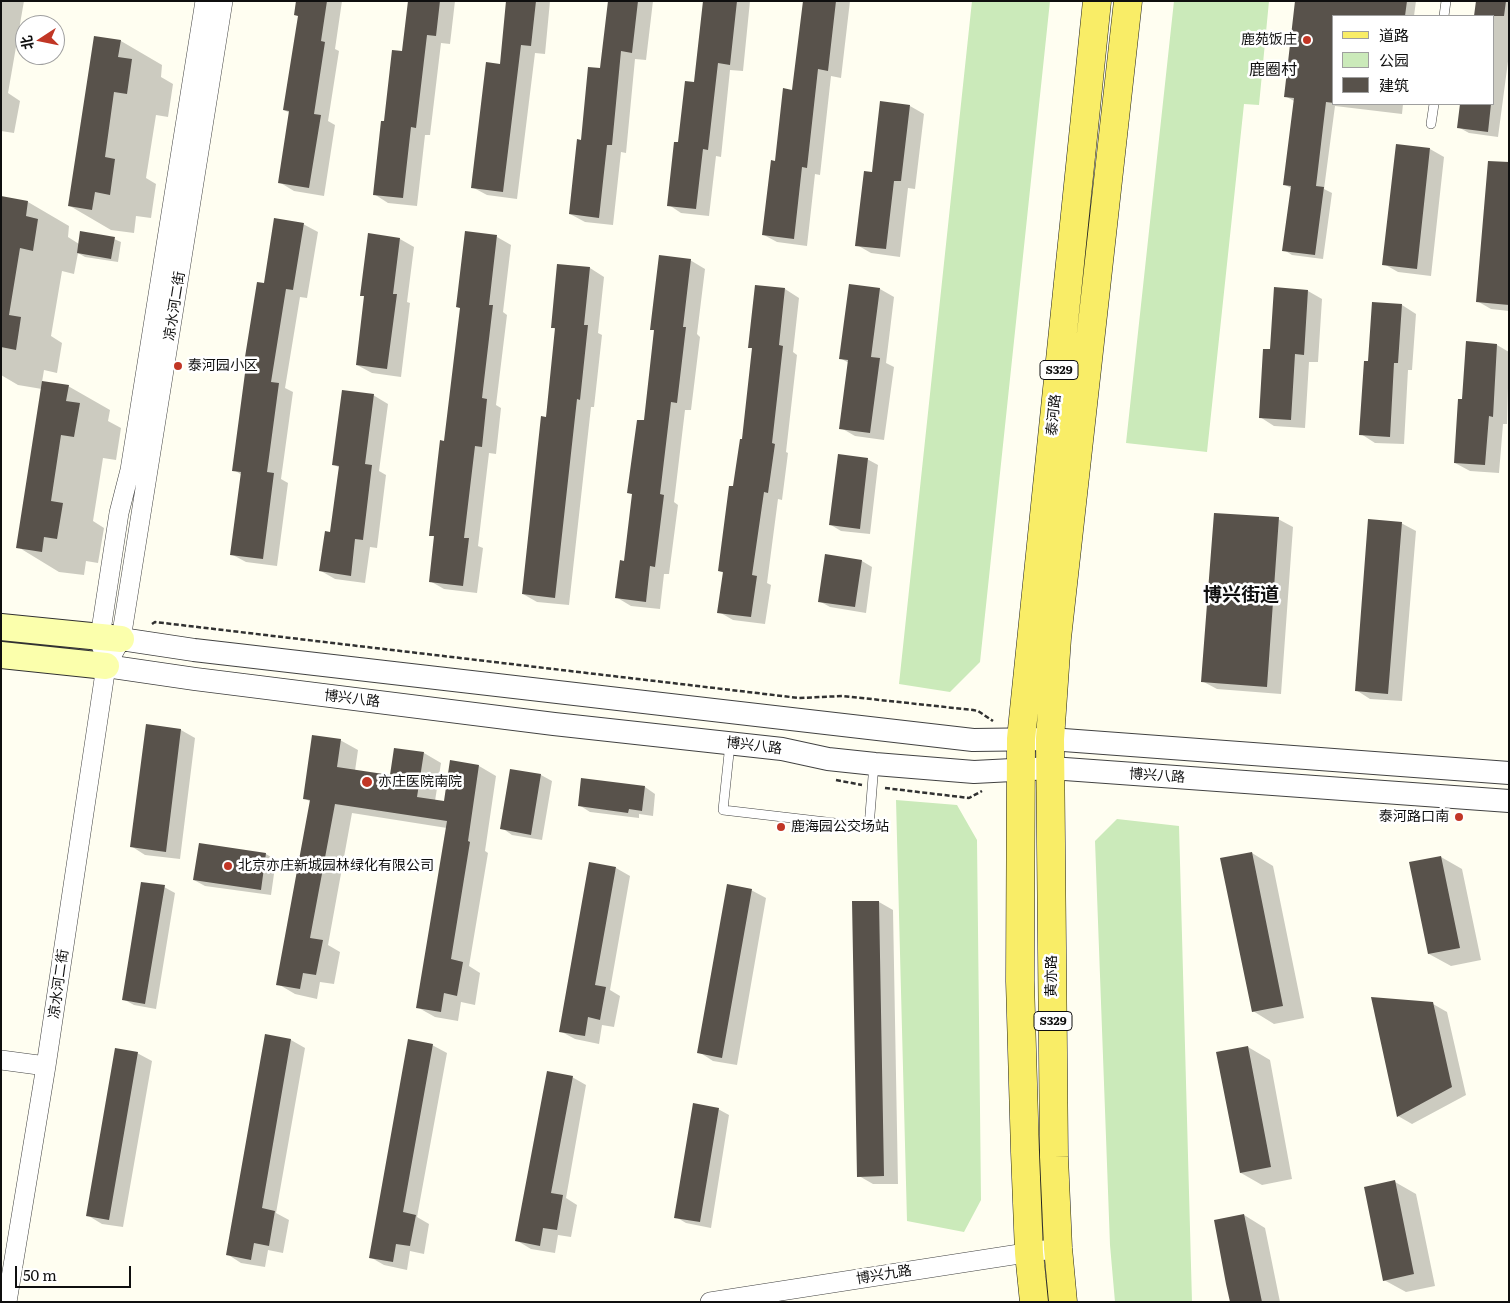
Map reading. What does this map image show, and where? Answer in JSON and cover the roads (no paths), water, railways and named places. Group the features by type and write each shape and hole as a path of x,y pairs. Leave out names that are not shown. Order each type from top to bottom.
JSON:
{"main road":[{"name":"泰河路","path":"1022,739 1097,1"},
{"name":"泰河路","path":"1050,739 1057,638 1128,1"},
{"name":"博兴八路","path":"1,627 110,638"},
{"name":"博兴八路","path":"1,655 106,666"},
{"name":"S329","path":"1022,739 1020,981 1029,1253 1034,1302"},
{"name":"黄亦路","path":"1050,739 1054,1157 1058,1248 1063,1302"}],"street":[{"name":"凉水河二街","path":"110,638 119,513 130,470 206,1"},
{"name":"凉水河二街","path":"7,1302 46,1066 110,638 223,1"},
{"name":"博兴八路","path":"110,638 292,662 973,740 1050,739 1509,773"},
{"name":"博兴八路","path":"106,666 215,682 554,724 782,749 828,759 874,764 974,772 1051,768 1509,801"},
{"path":"1,1060 46,1066"},
{"name":"博兴九路","path":"710,1302 1058,1248"}],"lane":[{"path":"1444,15 1446,1"},
{"path":"1431,124 1434,105"},
{"path":"730,743 723,810 869,827 874,764"}],"place":[{"name":"鹿苑饭庄","path":"1307,40"},
{"name":"泰河园小区","path":"178,366"},
{"name":"亦庄医院南院","path":"367,782"},
{"name":"泰河路口南","path":"1459,817"},
{"name":"鹿海园公交场站","path":"781,827"},
{"name":"北京亦庄新城园林绿化有限公司","path":"228,866"}],"district":[{"name":"鹿圈村","path":"1273,70"},
{"name":"博兴街道","path":"1241,595"}]}
